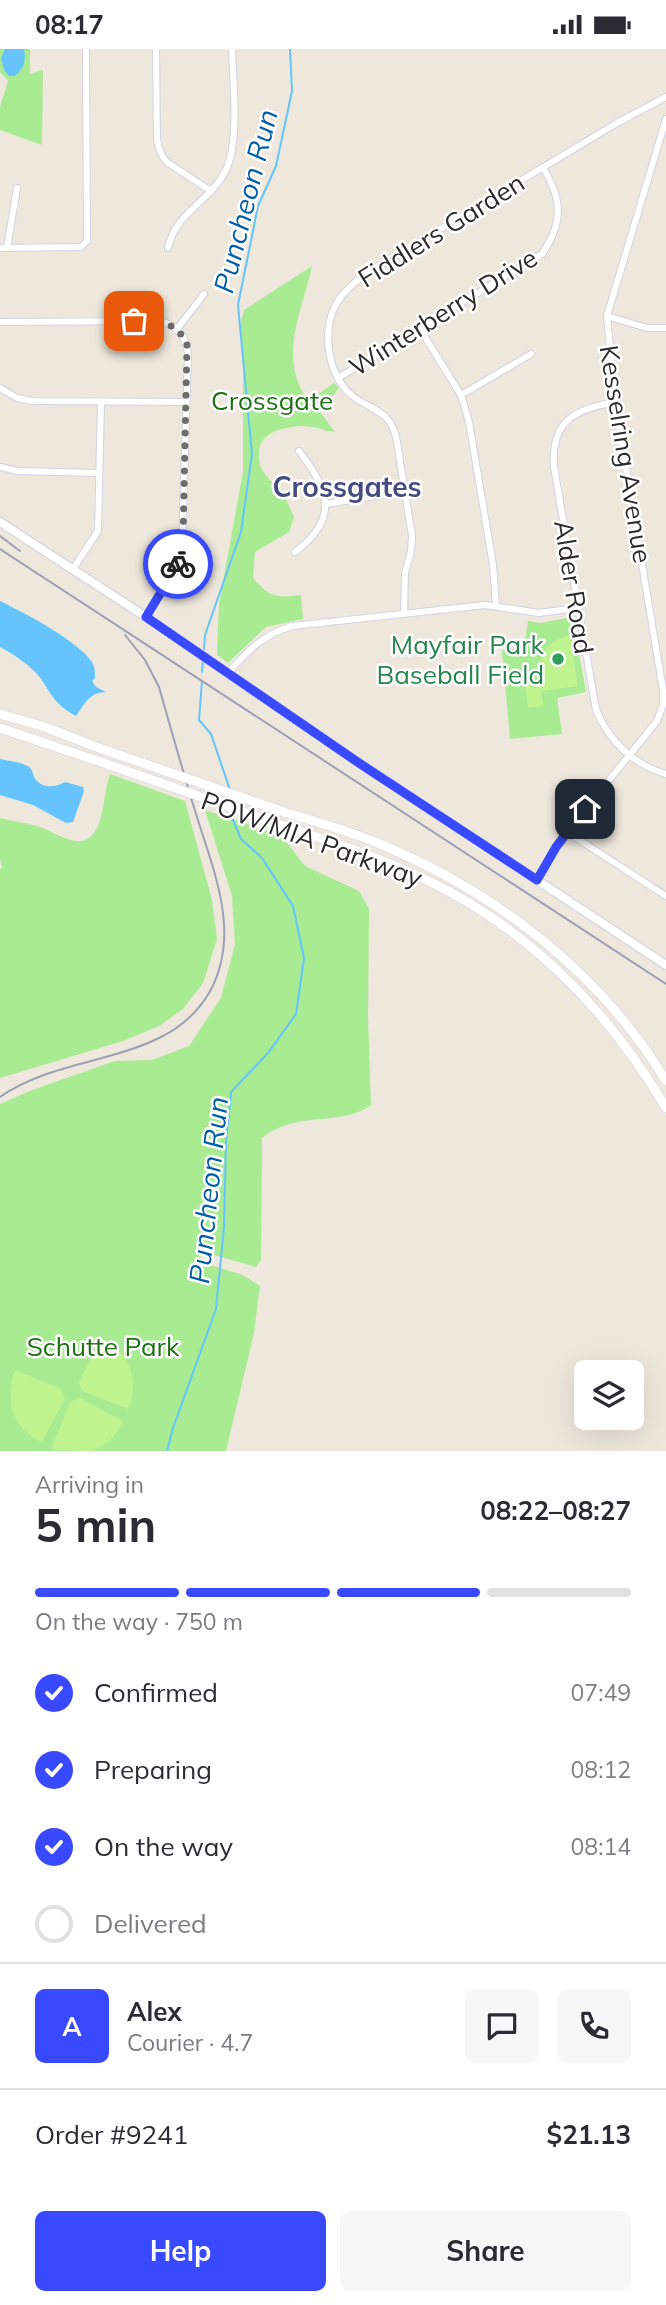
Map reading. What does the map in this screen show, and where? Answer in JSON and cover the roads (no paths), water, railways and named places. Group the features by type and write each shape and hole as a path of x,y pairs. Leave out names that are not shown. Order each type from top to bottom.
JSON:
{"main road":[{"name":"POW/MIA Parkway","path":"0,714 42,726 372,841 470,888 547,942 594,987 636,1037 666,1081"},
{"name":"POW/MIA Parkway","path":"0,728 358,851 424,879 481,911 558,971 601,1014 666,1108"}],"street":[{"path":"17,188 3,247 81,247 87,241 86,49"},
{"path":"156,49 159,149 168,163 211,191"},
{"path":"168,248 178,224 211,191 225,172 232,153 232,49"},
{"name":"Fiddlers Garden","path":"338,378 329,353 329,329 336,306 347,289 365,274 617,123 666,97"},
{"name":"Kesselring Avenue","path":"537,880 567,832 660,717 664,699 615,402 607,316 666,119"},
{"name":"Winterberry Drive","path":"338,378 542,254 556,227 558,209 556,193 542,168"},
{"path":"177,329 204,294"},
{"path":"607,316 647,328 666,328"},
{"path":"0,321 159,321 171,325 184,337 188,353 182,553 146,617"},
{"path":"420,329 461,395 469,422 493,565 496,606"},
{"path":"461,395 531,353"},
{"path":"338,378 349,393 390,421 396,436 412,536 405,573 404,614"},
{"path":"0,388 17,398 32,401 187,402"},
{"path":"73,569 98,530 102,402"},
{"name":"Alder Road","path":"615,402 586,408 573,416 559,433 554,448 554,467 596,710 613,741 641,764 666,774"},
{"path":"295,552 310,541 321,526 326,504 317,477 299,451"},
{"path":"0,467 17,471 99,473"},
{"path":"326,504 405,491"},
{"path":"0,522 666,965"},
{"path":"228,673 250,648 283,629 496,606 539,613 577,607"},
{"path":"567,832 666,896"}],"water":[{"path":"5,49 24,49 24,64 15,76 9,76 4,70 1,58"},
{"path":"0,601 75,645 93,664 95,678 92,681 96,687 106,692 91,696 76,716 64,708 33,670 0,647"},
{"path":"0,759 29,767 40,784 53,786 65,782 83,787 73,822 66,823 33,805 0,795"}],"waterway":[{"name":"Puncheon Run","path":"204,649 205,635 241,532 252,454 238,305 258,206 276,166 292,91 290,49"},
{"name":"Puncheon Run","path":"202,672 203,660"},
{"name":"Puncheon Run","path":"202,681 199,720 211,734 229,787"},
{"name":"Puncheon Run","path":"167,1451 216,1309 224,1227 226,1142 231,1092 268,1053 296,1014 304,958 293,906 262,858 241,839 232,810"}],"railway":[{"path":"0,536 20,551"},
{"path":"0,549 666,984"},
{"path":"0,1097 38,1077 119,1053 167,1034 181,1025 199,1007 219,971 224,926 217,881 159,687 145,660 125,635"}],"place":[{"name":"Mayfair Park Baseball Field","path":"558,659"}],"district":[{"name":"Crossgates","path":"347,486"}],"park label":[{"name":"Crossgate","path":"272,400"},
{"name":"Schutte Park","path":"103,1346"}]}
